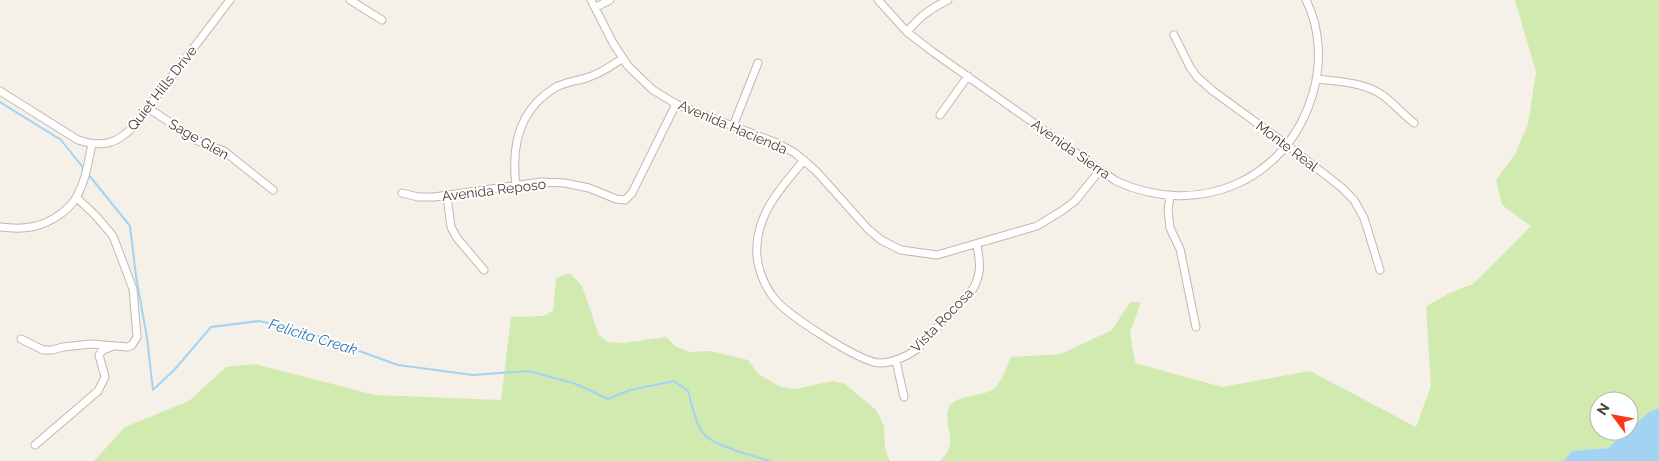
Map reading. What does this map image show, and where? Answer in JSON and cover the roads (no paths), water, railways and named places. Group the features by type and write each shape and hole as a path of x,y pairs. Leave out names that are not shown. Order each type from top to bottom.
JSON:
{"street":[{"name":"Quiet Hills Drive","path":"92,144 108,144 126,135 230,0"},
{"path":"350,0 382,20"},
{"name":"Avenida Hacienda","path":"592,0 613,43 628,66 653,90 676,104 777,143 795,153 816,171 868,229 881,240 902,250 937,255 977,245 1037,226 1074,201 1100,170"},
{"path":"596,7 610,0"},
{"name":"Avenida Sierra","path":"878,0 907,32 1116,181 1134,189 1170,196 1203,194 1237,184 1263,168 1287,145 1298,130 1308,113 1317,79 1319,46 1312,13 1306,0"},
{"path":"907,32 918,18 931,8 948,0"},
{"name":"Monte Real","path":"1174,35 1190,67 1213,91 1287,145 1341,187 1354,200 1364,218 1380,270"},
{"path":"516,185 514,174 516,141 526,116 539,101 555,88 600,73 623,58"},
{"path":"733,126 758,63"},
{"path":"940,115 968,76"},
{"path":"1317,79 1360,85 1378,92 1414,123"},
{"path":"0,91 78,140 92,144 86,174 77,198 71,205 52,220 38,226 0,227"},
{"name":"Avenida Reposo","path":"402,194 418,197 446,196 541,182 565,183 625,200 632,193 676,104"},
{"name":"Sage Glen","path":"148,108 198,141 224,151 273,190"},
{"name":"Vista Rocosa","path":"804,160 765,211 758,230 756,247 762,277 774,298 790,314 865,360 880,363 896,361 918,349 973,289 978,280 981,265 977,245"},
{"path":"446,196 451,227 457,238 484,270"},
{"path":"1170,196 1168,210 1170,228 1180,249 1196,327"},
{"path":"21,339 43,350 52,350 90,344 128,347 132,345 137,336 133,289 113,236 77,198"},
{"path":"35,445 98,391 105,377 99,355 103,350 114,346"},
{"path":"896,361 904,397"}],"water":[{"path":"1659,408 1659,461 1564,461 1572,451 1608,448 1616,441 1639,441 1639,421 1649,412"}],"waterway":[{"name":"Felicita Creak","path":"0,102 61,140 85,170"},
{"name":"Felicita Creak","path":"88,174 130,226 153,390 175,369 211,327 259,321 304,331 398,365 473,375 529,371 576,384 608,399 630,390 674,381 688,391 697,422 707,437 733,450 769,461"}]}
